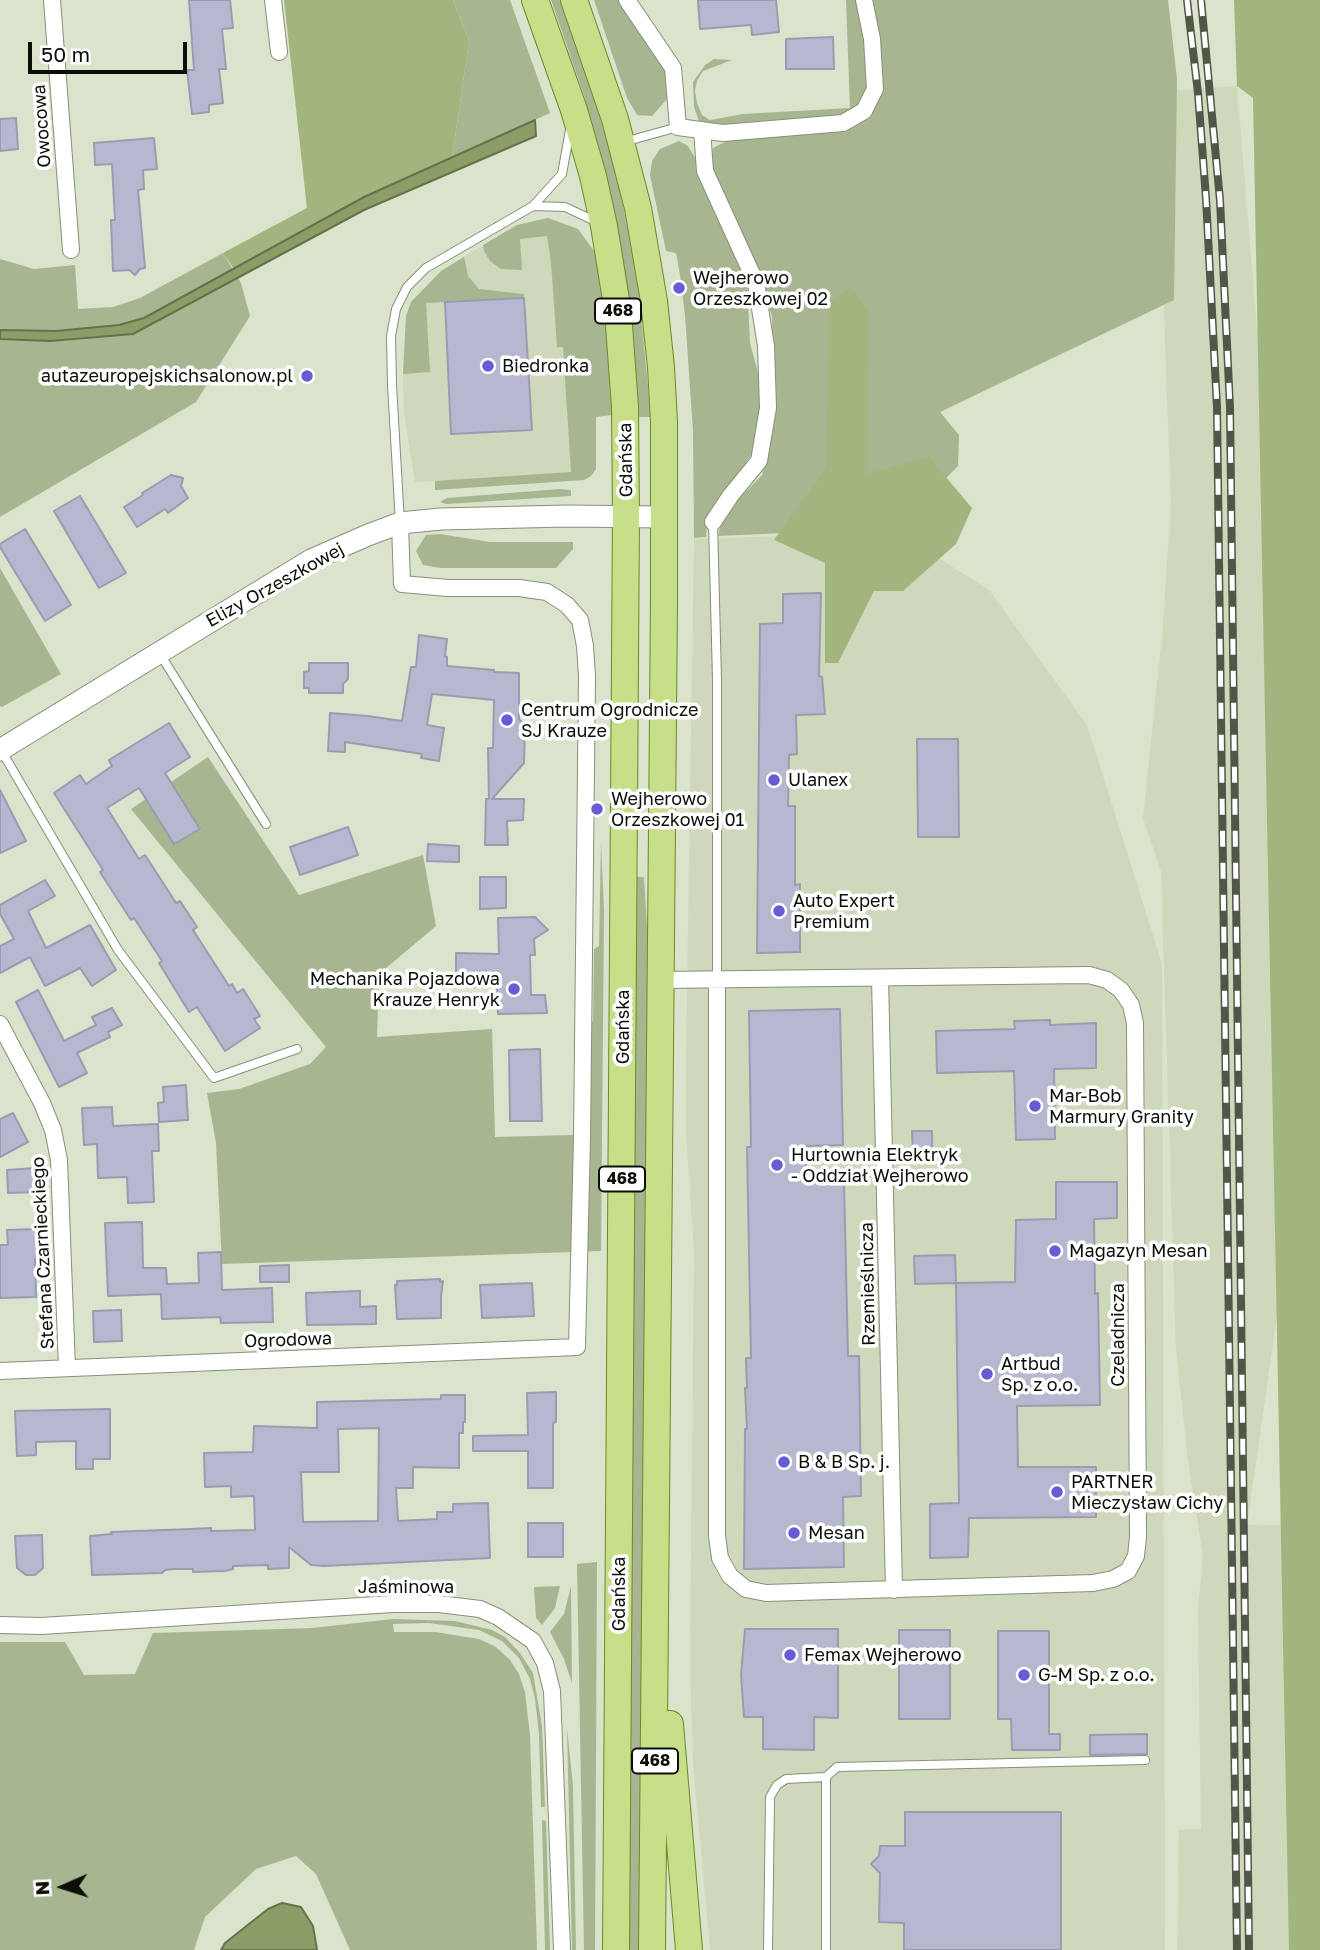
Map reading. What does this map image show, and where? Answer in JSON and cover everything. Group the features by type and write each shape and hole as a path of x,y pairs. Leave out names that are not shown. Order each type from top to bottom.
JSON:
{"main road":[{"name":"468","path":"536,0 574,110"},
{"name":"468","path":"574,0 618,131"},
{"name":"Gdańska","path":"574,110 604,226 618,312 622,359 626,516 616,1950"},
{"name":"Gdańska","path":"618,131 638,208 654,301 661,367 665,517 652,1950"},
{"path":"657,1572 689,1950"}],"street":[{"name":"Owocowa","path":"52,0 71,250"},
{"path":"273,0 279,52"},
{"path":"627,0 673,68 678,127 723,133 843,123 863,111 875,89 872,39 864,0"},
{"path":"702,130 705,171 756,284 766,358 768,408 759,461 713,522"},
{"name":"Elizy Orzeszkowej","path":"0,750 311,560 400,523 441,519 665,517"},
{"name":"Ogrodowa","path":"0,1371 577,1347 587,676 580,620 567,605 547,592 519,588 448,588 402,584 400,523"},
{"name":"Czeladnicza","path":"661,980 1089,975 1107,980 1121,990 1131,1005 1135,1023 1138,1509 1136,1556 1128,1571 1113,1579 1093,1583 765,1593 746,1589 730,1576 720,1558 717,1536 717,980"},
{"name":"Rzemieślnicza","path":"880,978 894,1590"},
{"name":"Stefana Czarnieckiego","path":"0,1024 42,1103 53,1130 60,1160 68,1368"},
{"name":"Jaśminowa","path":"0,1625 41,1626 393,1604 439,1604 480,1609 498,1617 533,1641 545,1663 552,1691 562,1950"}],"lane":[{"path":"400,523 391,336 396,309 407,287 426,268 533,206 562,174 574,110"},
{"path":"618,131 678,127"},
{"path":"533,206 565,207 604,226"},
{"path":"713,522 717,680 717,980"},
{"path":"159,653 266,824"},
{"path":"0,750 118,950 214,1078 297,1049"},
{"path":"768,1950 770,1797 777,1785 786,1779 826,1777 837,1767 1145,1760"},
{"path":"826,1777 826,1950"}],"shaded area":[{"path":"284,0 453,0 469,41 452,158 366,196 234,269 223,253 307,208"},
{"path":"453,0 510,0 550,113 452,158 469,41"},
{"path":"551,0 561,0 601,118 618,181 637,275 651,417 638,417 633,327 613,205 585,98"},
{"path":"594,0 621,0 665,66 667,99 652,116 637,115 627,98"},
{"path":"846,0 860,0 870,76 865,99 852,113 833,118 778,120 760,126 723,129 699,121 694,107 693,82 705,65 714,59 732,60 703,71 697,81 697,103 702,115 710,120 743,114 850,108"},
{"path":"869,0 1168,0 1177,79 1174,300 940,412 959,435 958,466 897,528 718,536 723,515 762,475 770,447 773,391 772,316 751,258 710,166 713,148 729,140 868,114"},
{"path":"1234,0 1320,0 1320,1950 1289,1950 1253,98 1237,86"},
{"path":"1237,86 1258,342 1267,527 1279,1302 1247,1525 1314,1526 1308,1950 1177,1950 1179,1830 1201,1829 1198,1609 1203,1557 1188,1460 1176,1349 1161,871 1143,818 1163,627 1171,501 1164,316 1167,91"},
{"path":"535,120 536,136 364,210 133,334 50,341 0,339 0,330 56,331 119,325 144,318 364,197"},
{"path":"679,141 688,146 697,161 707,195 747,280 750,343 760,380 762,408 758,445 708,517 706,537 694,538 693,431 685,315 676,253 666,251 650,175 652,161 660,149"},
{"path":"548,218 578,229 594,251 612,415 596,417 596,469 584,480 436,490 435,481 415,482 404,413 403,374 406,316 411,302 441,271 517,225"},
{"path":"548,218 578,229 594,251 599,269 608,339 612,415 596,417 596,469 584,480 435,490 435,481 571,472 563,347 557,347 547,236 520,239 522,270 501,269 490,261 483,245 517,225"},
{"path":"223,253 241,283 250,316 196,402 0,517 0,259 34,269 75,265 78,309 113,307 140,298"},
{"path":"464,257 468,276 479,289 524,294 524,298 426,303 430,372 403,374 406,316 411,302 441,271"},
{"path":"850,287 868,310 866,474 929,457 972,508 956,544 903,591 874,591 838,663 825,663 825,563 774,540 826,468 830,304"},
{"path":"571,490 571,496 446,504 440,502 447,498"},
{"path":"897,532 989,590 1087,725 1162,964 1165,1950 710,1950 693,1763 690,1661 694,1250 686,1132 686,1061 694,539"},
{"path":"440,534 490,542 573,542 573,549 556,568 440,568 423,565 416,551 426,535"},
{"path":"0,568 61,674 2,707 0,706"},
{"path":"208,757 299,895 423,855 436,926 379,974 377,1037 492,1029 495,1137 573,1135 590,1024 593,1021 594,949 599,946 601,841 604,910 601,1251 222,1264 216,1143 207,1093 239,1089 310,1064 326,1047 131,809"},
{"path":"634,877 644,877 648,944 639,1950 625,1950"},
{"path":"597,1562 595,1950 584,1950 577,1564"},
{"path":"560,1586 555,1608 542,1625 536,1618 534,1587"},
{"path":"571,1586 572,1683 564,1659 550,1632 564,1614"},
{"path":"393,1619 455,1621 492,1630 505,1637 533,1673 542,1726 545,1807 541,1807 535,1699 530,1679 519,1658 502,1641 479,1630 429,1623 393,1624 394,1632 435,1632 479,1639 496,1647 510,1660 519,1674 525,1692 530,1735 537,1950 350,1950 316,1874 296,1856 256,1869 205,1917 194,1950 0,1950 0,1642 65,1642 84,1675 135,1674 153,1633 312,1628"},
{"path":"567,1728 573,1786 576,1950 572,1950"},
{"path":"542,1820 546,1821 550,1950 545,1950"},
{"path":"282,1903 301,1907 313,1926 317,1950 221,1950 225,1943 268,1909"}],"building":[{"path":"189,0 230,0 233,28 222,29 226,69 219,69 223,103 209,105 209,112 192,114 187,70 194,70"},
{"path":"698,0 776,0 779,32 752,35 751,25 700,29"},
{"path":"833,37 834,69 786,69 786,39"},
{"path":"16,118 18,149 0,151 0,119"},
{"path":"154,138 157,169 143,170 144,189 138,190 145,268 135,275 129,270 113,271 111,220 115,220 112,164 95,165 94,143"},
{"name":"Biedronka","path":"524,298 532,430 451,434 445,302"},
{"path":"171,475 183,478 181,486 188,498 168,513 165,509 137,527 124,507"},
{"path":"80,496 126,573 99,588 54,511"},
{"path":"25,529 71,605 45,621 0,547 0,544"},
{"path":"821,593 819,676 822,677 825,714 796,715 797,754 789,755 788,806 795,806 795,885 800,884 800,952 757,953 760,624 783,623 783,594"},
{"path":"419,635 447,639 447,666 519,673 519,719 525,726 524,763 492,799 524,799 523,820 507,821 508,845 485,845 486,799 489,799 488,748 493,748 494,700 432,694 427,725 444,728 439,761 421,758 422,754 345,742 345,752 328,751 330,713 402,721 411,667 416,667"},
{"path":"309,663 348,663 348,679 343,684 343,693 309,693 309,688 304,688 304,672 309,671"},
{"path":"169,723 190,757 165,773 200,829 174,844 139,788 107,808 139,859 145,855 176,903 180,901 197,927 193,930 229,986 232,984 237,993 243,989 260,1016 254,1019 260,1028 225,1051 197,1007 189,1012 159,963 162,961 100,872 103,870 54,793 80,775 86,784 112,766 109,760"},
{"path":"917,739 958,739 959,837 918,837"},
{"path":"0,790 26,841 0,853"},
{"path":"348,827 358,855 300,875 290,847"},
{"path":"428,844 459,846 459,862 427,861"},
{"path":"480,877 506,877 506,908 480,909"},
{"path":"45,880 55,896 28,911 46,948 90,925 116,970 92,986 80,968 45,986 30,957 0,973 0,946 14,939 0,914 0,905"},
{"path":"535,917 548,930 534,939 535,955 530,955 531,995 545,995 547,1013 498,1014 497,987 456,987 456,953 499,954 498,918"},
{"path":"38,990 64,1041 96,1025 92,1017 112,1008 122,1025 108,1032 110,1037 77,1053 87,1073 59,1087 16,1002"},
{"path":"840,1009 843,1145 806,1146 806,1183 844,1182 848,1356 859,1356 861,1496 843,1497 844,1567 744,1569 747,1429 745,1388 746,1358 751,1358 747,1147 751,1147 749,1011"},
{"name":"Mar-Bob Marmury Granity","path":"1050,1020 1050,1025 1096,1023 1096,1068 1054,1069 1055,1139 1016,1140 1014,1071 937,1073 936,1031 1015,1029 1014,1021"},
{"path":"540,1049 542,1121 510,1121 509,1050"},
{"path":"186,1085 188,1120 159,1122 158,1103 164,1102 163,1087"},
{"path":"112,1107 113,1126 158,1124 159,1151 152,1151 154,1202 128,1203 127,1177 98,1178 97,1144 84,1145 82,1108"},
{"path":"13,1113 28,1142 0,1157 0,1119"},
{"path":"912,1131 932,1131 932,1156 913,1156"},
{"path":"35,1168 37,1192 8,1193 7,1170"},
{"path":"1056,1182 1117,1182 1117,1218 1094,1219 1100,1405 1017,1406 1018,1467 1096,1467 1096,1517 969,1518 968,1557 930,1558 930,1504 959,1503 956,1283 1015,1282 1016,1220 1056,1219"},
{"path":"142,1222 143,1268 166,1268 167,1284 199,1283 198,1253 221,1252 222,1290 272,1288 273,1322 221,1323 220,1317 162,1319 161,1294 108,1296 105,1223"},
{"path":"37,1229 39,1259 35,1259 36,1297 0,1298 0,1245 8,1245 7,1230"},
{"path":"955,1255 956,1283 915,1284 914,1256"},
{"path":"289,1265 289,1282 260,1282 260,1266"},
{"path":"440,1279 440,1282 443,1281 441,1318 397,1319 397,1281"},
{"path":"532,1283 534,1316 482,1318 480,1285"},
{"path":"360,1291 360,1307 376,1306 376,1324 307,1325 306,1293"},
{"path":"121,1310 122,1341 94,1342 93,1311"},
{"path":"556,1392 553,1488 528,1488 528,1451 473,1451 473,1436 528,1435 527,1393"},
{"path":"441,1395 465,1395 465,1422 463,1433 459,1433 459,1468 413,1467 413,1488 396,1488 398,1521 437,1519 437,1512 453,1512 453,1504 488,1503 490,1558 324,1566 311,1565 289,1547 289,1568 268,1569 268,1565 233,1566 233,1569 225,1571 193,1572 193,1569 174,1569 162,1573 92,1575 90,1536 112,1534 111,1532 211,1528 211,1531 255,1530 254,1496 231,1497 231,1486 205,1487 204,1453 253,1452 254,1426 317,1428 317,1402 441,1399","holes":["379,1428 378,1521 303,1522 301,1472 339,1472 338,1429"]},
{"path":"110,1409 110,1459 93,1459 93,1469 76,1469 76,1441 36,1442 36,1455 17,1456 15,1411"},
{"path":"528,1523 563,1523 563,1557 528,1557"},
{"path":"42,1535 43,1568 35,1575 26,1575 17,1568 15,1536"},
{"name":"Femax Wejherowo","path":"745,1629 838,1629 838,1718 814,1717 814,1750 763,1749 763,1717 744,1717 741,1675"},
{"path":"899,1630 950,1630 950,1719 899,1719"},
{"name":"G-M Sp. z o.o.","path":"998,1631 1049,1631 1049,1734 1060,1734 1060,1750 1012,1750 1011,1719 998,1719"},
{"path":"1147,1734 1147,1754 1090,1755 1090,1735"},
{"path":"905,1812 1061,1812 1061,1950 904,1950 904,1923 879,1922 880,1873 871,1864 879,1856 880,1846 905,1846"}],"railway":[{"path":"1187,0 1206,198 1217,407 1237,1950"},
{"path":"1201,0 1220,200 1230,407 1249,1950"}],"place":[{"name":"Wejherowo Orzeszkowej 02","path":"679,288"},
{"name":"Biedronka","path":"488,366"},
{"name":"autazeuropejskichsalonow.pl","path":"307,376"},
{"name":"Centrum Ogrodnicze SJ Krauze","path":"507,720"},
{"name":"Ulanex","path":"774,780"},
{"name":"Wejherowo Orzeszkowej 01","path":"597,809"},
{"name":"Auto Expert Premium","path":"779,911"},
{"name":"Mechanika Pojazdowa Krauze Henryk","path":"514,989"},
{"name":"Mar-Bob Marmury Granity","path":"1035,1106"},
{"name":"Hurtownia Elektryk - Oddział Wejherowo","path":"777,1165"},
{"name":"Magazyn Mesan","path":"1055,1251"},
{"name":"Artbud Sp. z o.o.","path":"987,1374"},
{"name":"B & B Sp. j.","path":"784,1462"},
{"name":"PARTNER Mieczysław Cichy","path":"1057,1492"},
{"name":"Mesan","path":"794,1533"},
{"name":"Femax Wejherowo","path":"790,1655"},
{"name":"G-M Sp. z o.o.","path":"1024,1675"}]}
